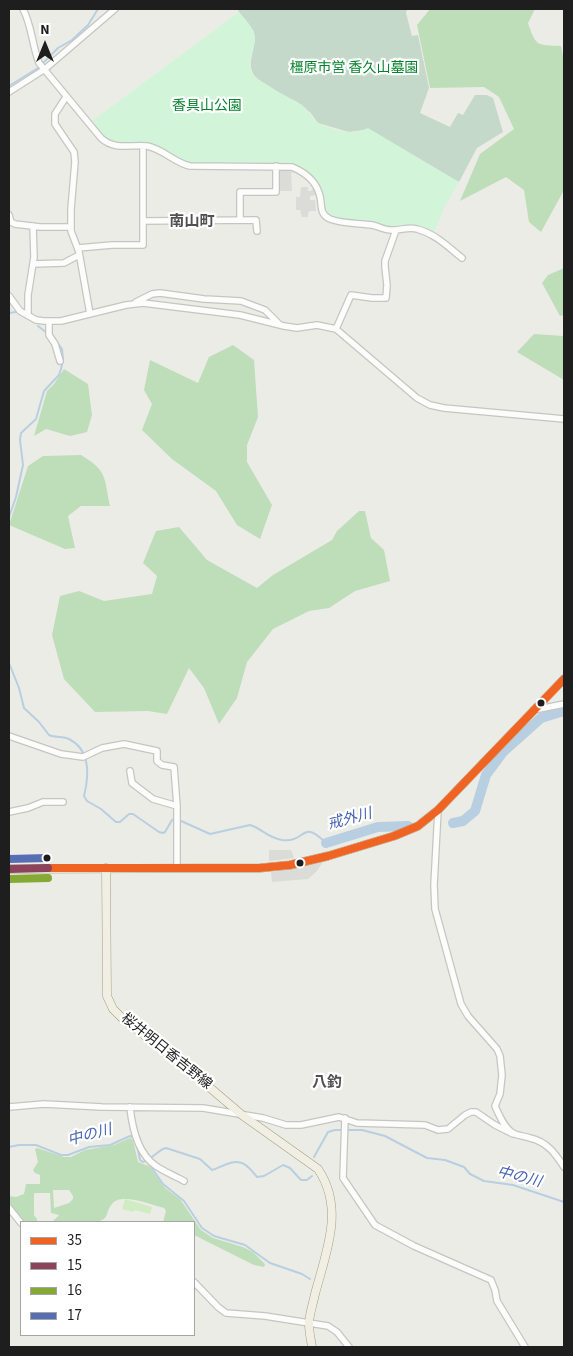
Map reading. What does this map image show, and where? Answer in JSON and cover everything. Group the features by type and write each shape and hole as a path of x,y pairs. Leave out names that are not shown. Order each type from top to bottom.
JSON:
{"main road":[{"path":"9,869 260,868 299,863 394,836 418,826 438,810 564,679"},
{"name":"桜井明日香吉野線","path":"106,868 107,996 113,1009 242,1115 318,1169 325,1180 330,1193 333,1214 330,1236 309,1324 312,1347"}],"street":[{"path":"23,9 29,20 39,63 105,141 114,146 155,148 190,166 292,167 312,181 318,190 322,213 326,217 336,221 396,230 414,228 432,234 462,258"},
{"path":"9,92 45,70 115,9"},
{"path":"66,97 54,118 57,128 72,148 75,156 71,227 72,236 78,248 90,314"},
{"path":"78,248 143,245 143,146"},
{"path":"240,220 240,192 276,192 276,166"},
{"path":"9,215 13,224 40,227 71,227"},
{"path":"143,221 256,220 257,231"},
{"path":"28,316 28,295 33,264 34,226"},
{"path":"336,329 351,296 386,298 387,285 384,267 396,230"},
{"path":"33,264 64,263 79,254"},
{"path":"9,296 17,308 28,316 36,320 49,322 67,320 134,303 152,294 160,293 204,299 242,301 265,310 280,326"},
{"path":"134,303 240,315 280,326 297,328 317,325 336,329 417,398 430,405 564,419"},
{"path":"49,322 49,333 55,344 60,361"},
{"path":"534,710 564,704"},
{"path":"9,736 61,754 85,757 102,748 124,744 157,750 157,762 174,767 177,806 177,867"},
{"path":"130,771 132,783 153,799 177,806"},
{"path":"9,812 28,808 43,802 62,802"},
{"path":"438,810 434,885 435,909 461,1004 468,1016 497,1049 500,1056 502,1075 500,1094 495,1106 499,1115 513,1134"},
{"path":"9,1106 44,1104 130,1108 204,1108 286,1125 301,1125 323,1121 332,1117 345,1118 357,1123 425,1125 438,1130 448,1130 465,1115 476,1112 513,1134 547,1145 556,1154 564,1167"},
{"path":"130,1108 133,1130 147,1156 154,1165 184,1181"},
{"path":"345,1118 344,1178 375,1225 414,1246 490,1280 495,1290 497,1301 525,1347"},
{"path":"9,1208 20,1222"},
{"path":"195,1283 226,1313 265,1316 328,1326 337,1332 349,1347"}],"shaded area":[{"path":"281,169 294,172 291,173 292,191 279,191 278,189 278,172"},
{"path":"301,187 308,187 308,191 314,188 316,195 310,196 310,200 315,200 316,211 310,211 308,217 302,217 300,210 296,210 296,197 300,197"},
{"path":"269,850 291,850 294,858 269,861"},
{"path":"323,862 308,879 272,882 271,872"}],"green space":[{"name":"橿原市営 香久山墓園","path":"237,9 407,9 406,13 412,36 418,35 429,88 420,113 450,127 458,113 463,115 475,95 487,95 493,98 503,132 477,148 459,182 364,130 349,132 318,123 310,112 256,78 251,67 254,35"},
{"path":"430,9 535,9 528,23 533,37 542,45 561,46 564,61 564,190 541,232 529,222 524,190 506,177 460,201 480,154 514,129 499,97 484,87 430,88 417,25"},
{"name":"香具山公園","path":"239,12 255,35 250,66 251,71 259,80 302,105 320,124 331,129 344,131 368,128 459,182 445,206 434,232 412,224 390,228 339,219 325,211 322,191 311,176 297,168 280,164 203,164 188,162 154,145 117,144 102,135 92,121"},
{"path":"564,268 564,315 560,316 542,283 548,275"},
{"path":"534,334 564,336 564,380 517,352"},
{"path":"233,345 254,360 258,417 247,445 247,462 272,505 260,539 237,525 216,491 172,459 142,430 152,404 144,390 150,360 198,383 209,357"},
{"path":"64,369 88,384 92,415 87,432 70,436 46,429 34,436 47,391"},
{"path":"81,455 96,466 103,476 110,506 81,506 68,516 75,548 65,549 9,525 28,466 43,456"},
{"path":"359,511 365,511 371,538 384,550 390,581 355,591 329,608 309,611 273,629 247,662 237,698 219,724 204,688 189,668 167,714 148,711 95,712 64,679 52,635 60,596 79,591 104,601 152,594 157,576 143,563 156,531 179,527 207,560 257,588 273,575 332,540 337,531"},
{"path":"130,1138 133,1140 138,1162 149,1166 165,1188 180,1199 195,1221 163,1221 166,1211 164,1208 144,1202 122,1199 112,1204 105,1218 100,1221 53,1221 59,1215 51,1213 50,1193 35,1193 34,1215 37,1221 22,1221 9,1204 9,1196 16,1197 24,1194 26,1184 40,1184 40,1175 33,1170 38,1162 35,1149 64,1157 71,1157 85,1150 114,1145","holes":["53,1190 69,1190 73,1196 69,1203 54,1208"]},
{"path":"125,1199 152,1207 150,1214 122,1209"},
{"path":"195,1221 201,1230 213,1238 253,1252 265,1264 264,1267 254,1265 195,1236"}],"waterway":[{"name":"戒外川","path":"9,86 38,68 58,48 72,40 88,25 98,9"},
{"name":"戒外川","path":"9,313 16,312"},
{"name":"戒外川","path":"38,326 47,333"},
{"name":"戒外川","path":"9,517 16,497 23,465 21,433 36,419 44,391 59,375 61,369 62,349 56,341"},
{"name":"戒外川","path":"9,663 19,688 24,708 49,735 69,739 76,744 85,757 87,780 84,796 87,801 101,809 116,822 120,822 129,814 133,814 163,833 172,820 175,819"},
{"name":"戒外川","path":"453,823 463,821 475,811 486,775 503,752 541,718 564,711"},
{"name":"戒外川","path":"179,820 210,834 250,825 282,840 290,840 304,833 312,832 326,843"},
{"name":"戒外川","path":"326,843 378,827 408,826"},
{"name":"中の川","path":"314,1157 328,1132 335,1130 362,1130 385,1136 427,1158 445,1160 464,1167 470,1174 484,1181 513,1185 564,1202"},
{"name":"中の川","path":"9,1147 36,1145 61,1155 68,1155 89,1147 110,1145 130,1136 134,1138"},
{"name":"中の川","path":"137,1145 140,1160 143,1162 166,1148 200,1159 212,1170 232,1162 237,1162 248,1166 257,1177 264,1176 283,1165 290,1168 301,1180 307,1180 312,1176"},
{"path":"149,1164 163,1184 184,1201 202,1228 214,1236 245,1245 270,1263 302,1274 310,1279"}],"transit line":[{"name":"35","path":"48,868 260,868 290,865 328,856 394,836 418,826 438,810 564,679"},
{"name":"17","path":"9,859 48,858"},
{"name":"15","path":"9,869 48,868"},
{"name":"16","path":"9,879 48,878"}],"district":[{"name":"南山町","path":"192,223"},
{"name":"八釣","path":"327,1084"}]}
